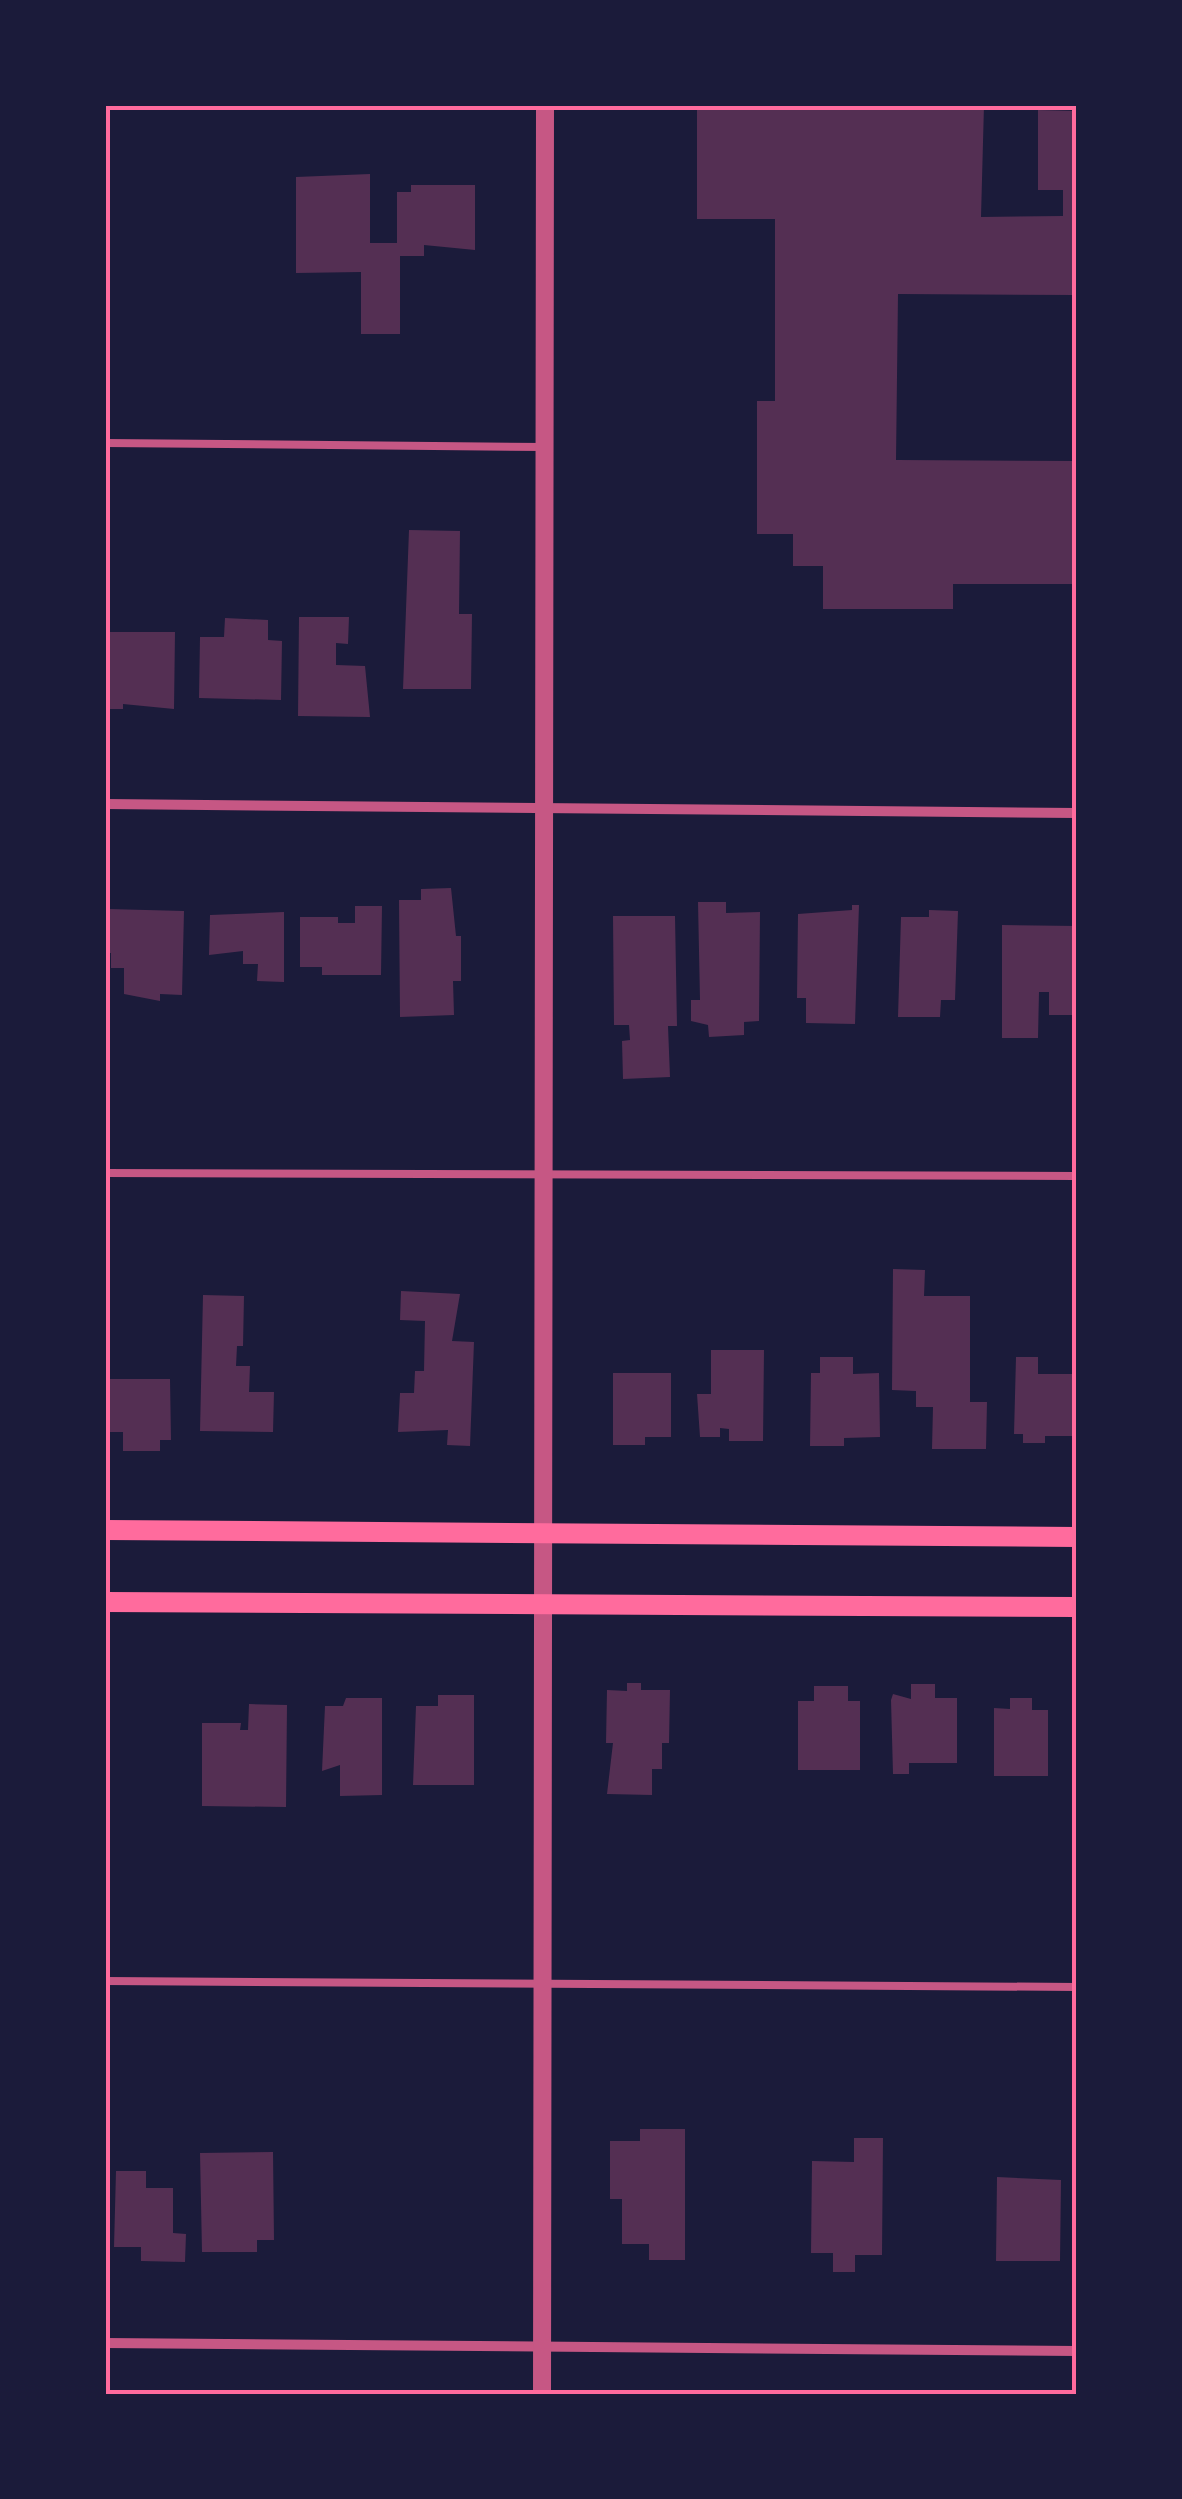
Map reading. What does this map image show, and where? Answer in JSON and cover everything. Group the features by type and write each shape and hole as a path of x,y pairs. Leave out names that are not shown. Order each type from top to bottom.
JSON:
{"main road":[{"path":"105,1530 1077,1537"},
{"path":"105,1602 1077,1607"}],"street":[{"path":"542,2394 545,105"},
{"path":"105,804 1077,813"},
{"path":"105,2343 1077,2350"}],"lane":[{"path":"105,443 545,448"},
{"path":"105,1172 1077,1176"},
{"path":"105,1981 1077,1988"}],"building":[{"path":"697,105 984,105 981,217 1063,216 1063,190 1038,190 1038,110 1077,111 1077,295 898,294 896,460 1077,461 1077,584 953,584 953,609 823,609 823,566 793,566 793,534 757,534 757,401 775,401 775,219 697,219"},
{"path":"370,174 370,243 397,243 397,192 411,192 411,185 475,185 475,250 424,245 424,256 400,256 400,334 361,334 361,272 296,273 296,177"},
{"path":"409,530 460,531 459,614 472,614 471,689 403,689"},
{"path":"299,617 349,617 348,644 336,643 336,665 365,666 370,717 298,716"},
{"path":"225,618 268,620 268,640 282,641 281,700 199,698 200,637 224,637"},
{"path":"105,632 175,632 174,709 123,704 123,709 105,709"},
{"path":"451,888 456,936 461,936 461,981 453,981 454,1015 400,1017 399,900 421,900 421,889"},
{"path":"698,902 726,902 726,913 760,912 759,1021 744,1022 744,1035 709,1037 708,1025 691,1021 691,1000 700,1000"},
{"path":"852,905 859,905 855,1024 806,1023 806,998 797,998 798,914 852,910"},
{"path":"355,906 382,906 381,975 322,975 322,967 300,967 300,917 338,917 338,923 355,923"},
{"path":"108,909 184,911 182,995 160,994 160,1001 124,994 124,968 111,968 111,953 105,953"},
{"path":"929,910 958,911 955,1000 941,1000 940,1017 898,1017 901,917 929,917"},
{"path":"284,912 284,982 257,981 258,964 243,964 243,951 209,955 210,915"},
{"path":"613,916 675,916 677,1026 668,1026 670,1077 623,1079 622,1041 630,1040 629,1025 614,1025"},
{"path":"1002,925 1077,926 1077,1015 1049,1015 1049,992 1039,992 1038,1038 1002,1038"},
{"path":"893,1269 925,1270 924,1296 970,1296 970,1402 987,1402 986,1449 932,1449 933,1407 916,1407 916,1391 892,1390"},
{"path":"401,1291 460,1294 452,1341 474,1342 470,1446 447,1445 448,1430 398,1432 400,1393 414,1393 415,1371 424,1371 425,1321 400,1320"},
{"path":"203,1295 244,1296 243,1346 237,1346 236,1366 250,1366 249,1392 274,1392 273,1432 200,1431"},
{"path":"711,1350 764,1350 763,1441 729,1441 729,1429 720,1428 720,1437 700,1437 697,1394 711,1394"},
{"path":"820,1357 853,1357 853,1374 879,1373 880,1437 844,1438 844,1446 810,1446 811,1373 820,1373"},
{"path":"1016,1357 1038,1357 1038,1374 1077,1374 1077,1436 1045,1436 1045,1443 1023,1443 1023,1434 1014,1434"},
{"path":"613,1373 671,1373 671,1437 645,1437 645,1445 613,1445"},
{"path":"106,1379 170,1379 171,1440 160,1440 160,1451 123,1451 123,1432 106,1432"},
{"path":"627,1683 641,1683 641,1690 670,1690 669,1743 662,1743 662,1769 652,1769 652,1795 607,1794 613,1743 606,1743 607,1690 627,1691"},
{"path":"911,1684 935,1684 935,1698 957,1698 957,1763 909,1763 909,1774 893,1774 891,1700 893,1694 911,1699"},
{"path":"814,1686 848,1686 848,1701 860,1701 860,1770 798,1770 798,1701 814,1701"},
{"path":"438,1695 474,1695 474,1785 413,1785 416,1706 438,1706"},
{"path":"346,1698 382,1698 382,1795 340,1796 340,1765 322,1771 325,1706 343,1706"},
{"path":"1010,1698 1032,1698 1032,1710 1048,1710 1048,1776 994,1776 994,1708 1010,1709"},
{"path":"249,1704 287,1705 286,1807 202,1806 202,1723 241,1723 240,1730 248,1730"},
{"path":"640,2129 685,2129 685,2260 649,2260 649,2244 622,2244 622,2199 610,2199 610,2141 640,2141"},
{"path":"854,2138 883,2138 882,2255 855,2255 855,2272 833,2272 833,2253 811,2253 812,2161 854,2162"},
{"path":"273,2152 274,2240 257,2240 257,2252 202,2252 200,2153"},
{"path":"116,2171 146,2171 146,2188 173,2188 173,2233 186,2234 185,2262 141,2261 141,2247 114,2247"},
{"path":"997,2177 1061,2180 1060,2261 996,2261"}]}
